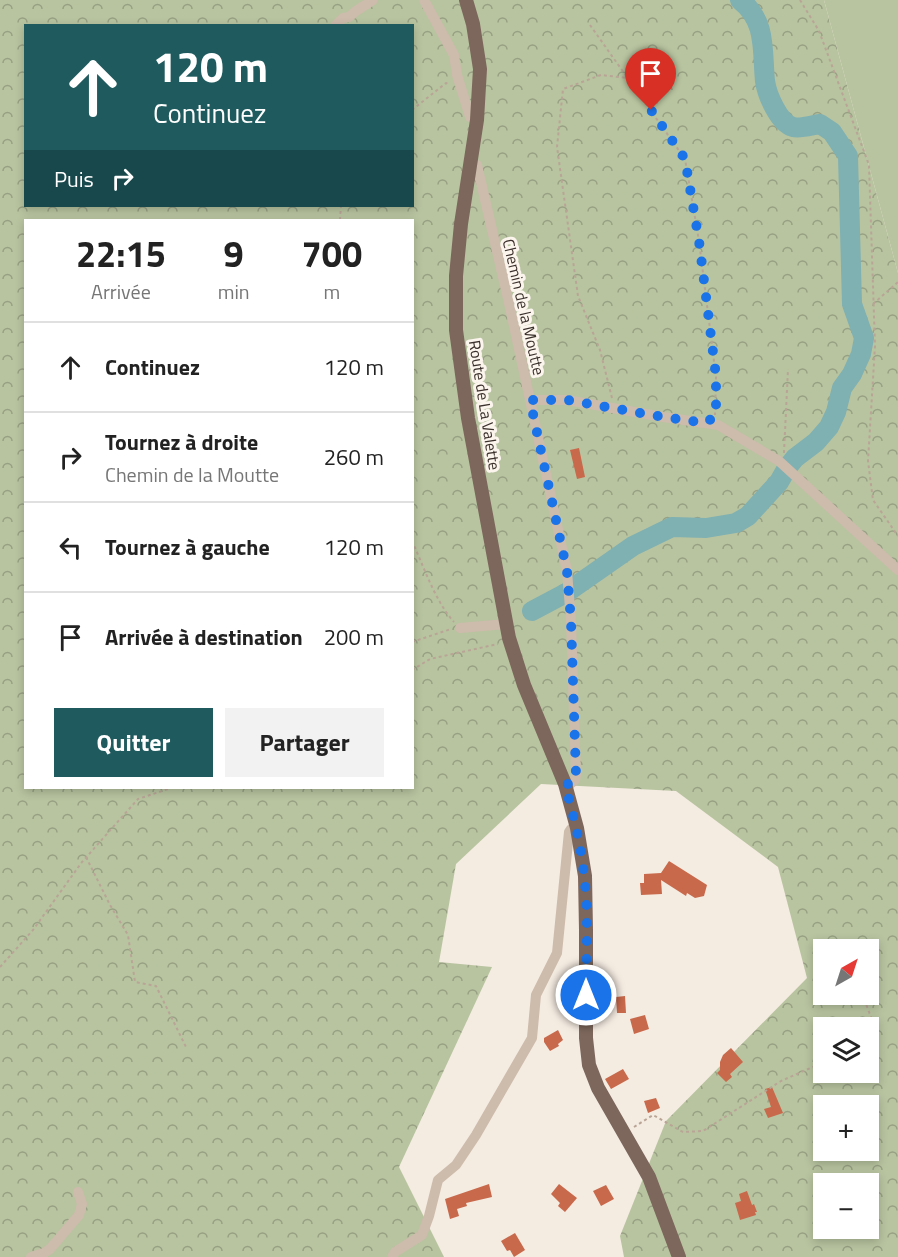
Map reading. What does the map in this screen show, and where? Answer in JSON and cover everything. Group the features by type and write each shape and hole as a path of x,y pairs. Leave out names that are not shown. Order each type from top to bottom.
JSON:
{"main road":[{"name":"Route de La Valette","path":"466,0 473,24 480,69 477,120 461,224 456,276 456,330 468,418 509,639 524,686 565,784 577,828 585,876 586,1038 589,1065 598,1088 649,1177 679,1257"}],"street":[{"path":"336,24 373,0"},
{"path":"424,0 454,55 470,117 477,120"},
{"name":"Chemin de la Moutte","path":"471,163 477,165 530,400 567,400 718,425 783,465 898,570"},
{"path":"530,400 567,571 576,775 575,780 570,784 565,784"},
{"path":"460,628 506,624"},
{"path":"392,1257 395,1252 422,1235 438,1180 456,1165 476,1135 532,1038 536,995 556,953 569,832 577,828"},
{"path":"31,1257 50,1249 79,1215 82,1204 78,1192"}],"path":[{"path":"800,0 819,31 869,165 875,346 868,460 873,500 898,536"},
{"path":"590,24 685,159 699,241 716,376 716,415 706,423"},
{"path":"614,408 600,350 578,296 557,147 563,89 601,75 628,78"},
{"path":"414,108 446,83 460,85"},
{"path":"873,304 898,282"},
{"path":"783,465 788,369"},
{"path":"414,545 449,616 460,628"},
{"path":"414,641 460,628"},
{"path":"414,669 430,659 497,644 509,639"},
{"path":"0,967 33,930 86,857 138,799 168,789"},
{"path":"86,857 128,935 135,982 156,986 186,1047"},
{"path":"624,1134 653,1115 683,1132 704,1131 781,1081 813,1067"}],"green space":[{"path":"0,0 824,0 898,273 898,1257 624,1257 620,1236 666,1121 807,978 778,867 676,791 541,784 456,864 439,962 492,967 399,1167 444,1257 0,1257"},
{"path":"824,0 898,0 898,273"}],"building":[{"path":"579,448 585,477 577,479 570,450"},
{"path":"669,861 707,885 704,896 695,898 687,893 686,896 661,880 662,894 641,895 640,883 644,883 644,874 661,873"},
{"path":"625,996 626,1013 617,1013 616,997"},
{"path":"645,1015 649,1029 634,1034 630,1019"},
{"path":"558,1030 563,1040 558,1044 559,1046 550,1051 544,1038"},
{"path":"731,1048 743,1062 730,1074 732,1077 726,1082 717,1073 720,1070 723,1055"},
{"path":"623,1069 629,1079 611,1089 605,1079"},
{"path":"772,1087 783,1113 768,1118 764,1109 771,1107 765,1089"},
{"path":"656,1098 660,1108 648,1113 644,1101"},
{"path":"489,1184 492,1197 466,1203 467,1206 457,1209 459,1216 450,1219 445,1199"},
{"path":"559,1184 577,1198 565,1212 558,1206 560,1203 551,1194"},
{"path":"606,1185 614,1199 601,1206 593,1191"},
{"path":"747,1191 757,1212 755,1212 756,1215 740,1220 735,1203 741,1201 739,1194"},
{"path":"515,1233 525,1250 514,1257 501,1241"}],"waterway":[{"path":"570,590 633,546 672,527 706,528 736,523 748,516 779,482 795,458 816,442 829,427 836,412 842,388 852,374 861,354 864,338 852,304 848,156 832,132 820,124 793,127 783,120 771,101 766,87 762,37 759,27 749,8 740,0"},
{"path":"532,611 566,593"}],"route":[{"path":"586,995 585,876 577,828 565,784 570,784 575,780 576,775 567,571 530,400 567,400 706,423 716,415 716,376 699,241 685,159 651,110"}]}
